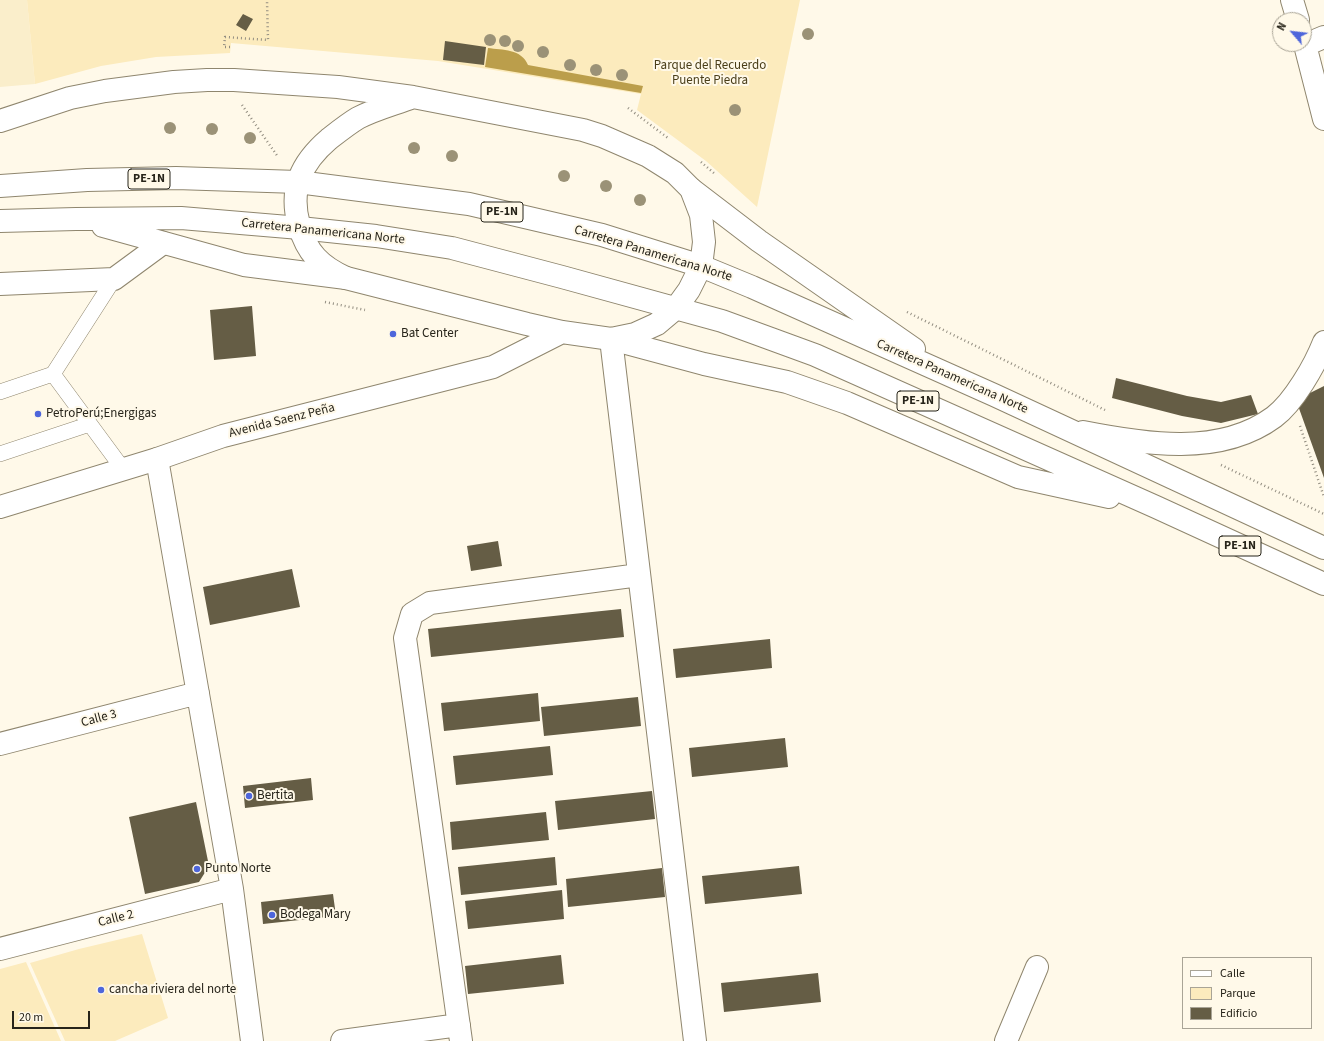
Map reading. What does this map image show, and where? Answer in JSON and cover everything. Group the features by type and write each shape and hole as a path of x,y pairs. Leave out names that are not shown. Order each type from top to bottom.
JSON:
{"main road":[{"path":"1292,0 1296,12"},
{"path":"1312,47 1324,119"},
{"path":"0,121 70,98 146,85 207,80 255,80 331,86 413,97 583,130 602,136 648,156 675,173 691,189 760,242 959,380"},
{"path":"346,278 332,271 316,259 303,239 296,208 295,196 298,182 304,166 316,150 340,130 359,118 413,97"},
{"name":"Carretera Panamericana Norte","path":"0,186 94,180 176,178 298,182 468,204 602,235 701,266 752,287 959,380 1324,548"},
{"path":"611,339 635,334 657,324 676,308 689,290 701,266 704,242 701,215 691,189"},
{"name":"Carretera Panamericana Norte","path":"0,221 181,218 300,228 376,236 452,248 562,276 722,321 815,355 1156,507 1324,584"},
{"path":"76,219 244,265 346,278 527,324 562,332 611,339 704,364 787,382 847,403 1018,476 1156,507"},
{"path":"0,284 114,279 163,243"},
{"path":"527,324 532,330 534,338 533,346"},
{"name":"Avenida Saenz Peña","path":"0,507 157,459 223,436 493,366 562,332"},
{"path":"611,339 695,1041"},
{"path":"1064,428 1125,440 1188,444 1222,440 1244,433 1260,426 1275,416 1291,399 1319,355 1324,342"},
{"path":"157,459 232,890 252,1041"},
{"path":"347,1041 460,1033 405,638 412,614 430,603 639,575"},
{"name":"Calle 3","path":"0,744 198,693"},
{"name":"Calle 2","path":"0,949 232,890"},
{"path":"1006,1041 1037,967"}],"lane":[{"path":"0,392 53,374 114,279"},
{"path":"53,374 123,469"},
{"path":"0,454 90,424"}],"path":[{"path":"230,47 224,47 225,36 268,40 267,0"},
{"path":"238,100 278,157"},
{"path":"904,310 1105,410"},
{"path":"1291,399 1324,497"},
{"path":"1217,463 1324,514"}],"shaded area":[{"path":"0,0 27,0 35,84 0,87"},
{"path":"488,48 516,53 525,60 528,65 643,86 641,93 485,67"}],"green space":[{"name":"Parque del Recuerdo Puente Piedra","path":"27,0 800,0 757,207 706,161 637,110 641,94 438,61 231,43 230,53 156,57 101,66 35,84"},
{"name":"cancha riviera del norte","path":"142,934 168,1018 115,1041 65,1041 30,963 79,949"},
{"path":"26,962 61,1041 0,1041 0,969"}],"building":[{"path":"243,14 253,19 246,31 236,25"},
{"path":"445,41 486,47 484,65 443,60"},
{"path":"252,306 256,356 214,360 210,310"},
{"path":"1116,378 1187,396 1221,402 1251,395 1258,414 1221,423 1182,416 1112,398"},
{"path":"1324,386 1324,478 1296,400"},
{"path":"498,541 502,566 471,571 467,546"},
{"path":"292,569 300,607 210,625 203,587"},
{"path":"621,609 624,637 431,657 428,629"},
{"path":"770,639 772,668 676,678 673,649"},
{"path":"538,693 540,721 444,731 441,703"},
{"path":"638,697 641,726 544,736 541,707"},
{"path":"785,738 788,767 692,777 689,748"},
{"path":"550,746 553,775 456,785 453,756"},
{"path":"311,778 313,800 245,808 243,786"},
{"path":"652,791 655,819 558,830 555,801"},
{"path":"196,802 209,866 199,882 145,894 129,817"},
{"path":"546,812 549,840 452,850 450,822"},
{"path":"555,857 557,885 461,895 458,867"},
{"path":"799,866 802,894 705,904 702,876"},
{"path":"662,868 665,897 568,907 566,879"},
{"path":"562,890 564,919 468,929 465,901"},
{"path":"333,894 336,916 263,924 261,902"},
{"path":"561,955 564,984 468,994 465,966"},
{"path":"818,973 821,1002 724,1012 721,983"}],"place":[{"name":"Bat Center","path":"393,334"},
{"name":"PetroPerú;Energigas","path":"38,414"},
{"name":"Bertita","path":"249,796"},
{"name":"Punto Norte","path":"197,869"},
{"name":"Bodega Mary","path":"272,915"},
{"name":"cancha riviera del norte","path":"101,990"}]}
